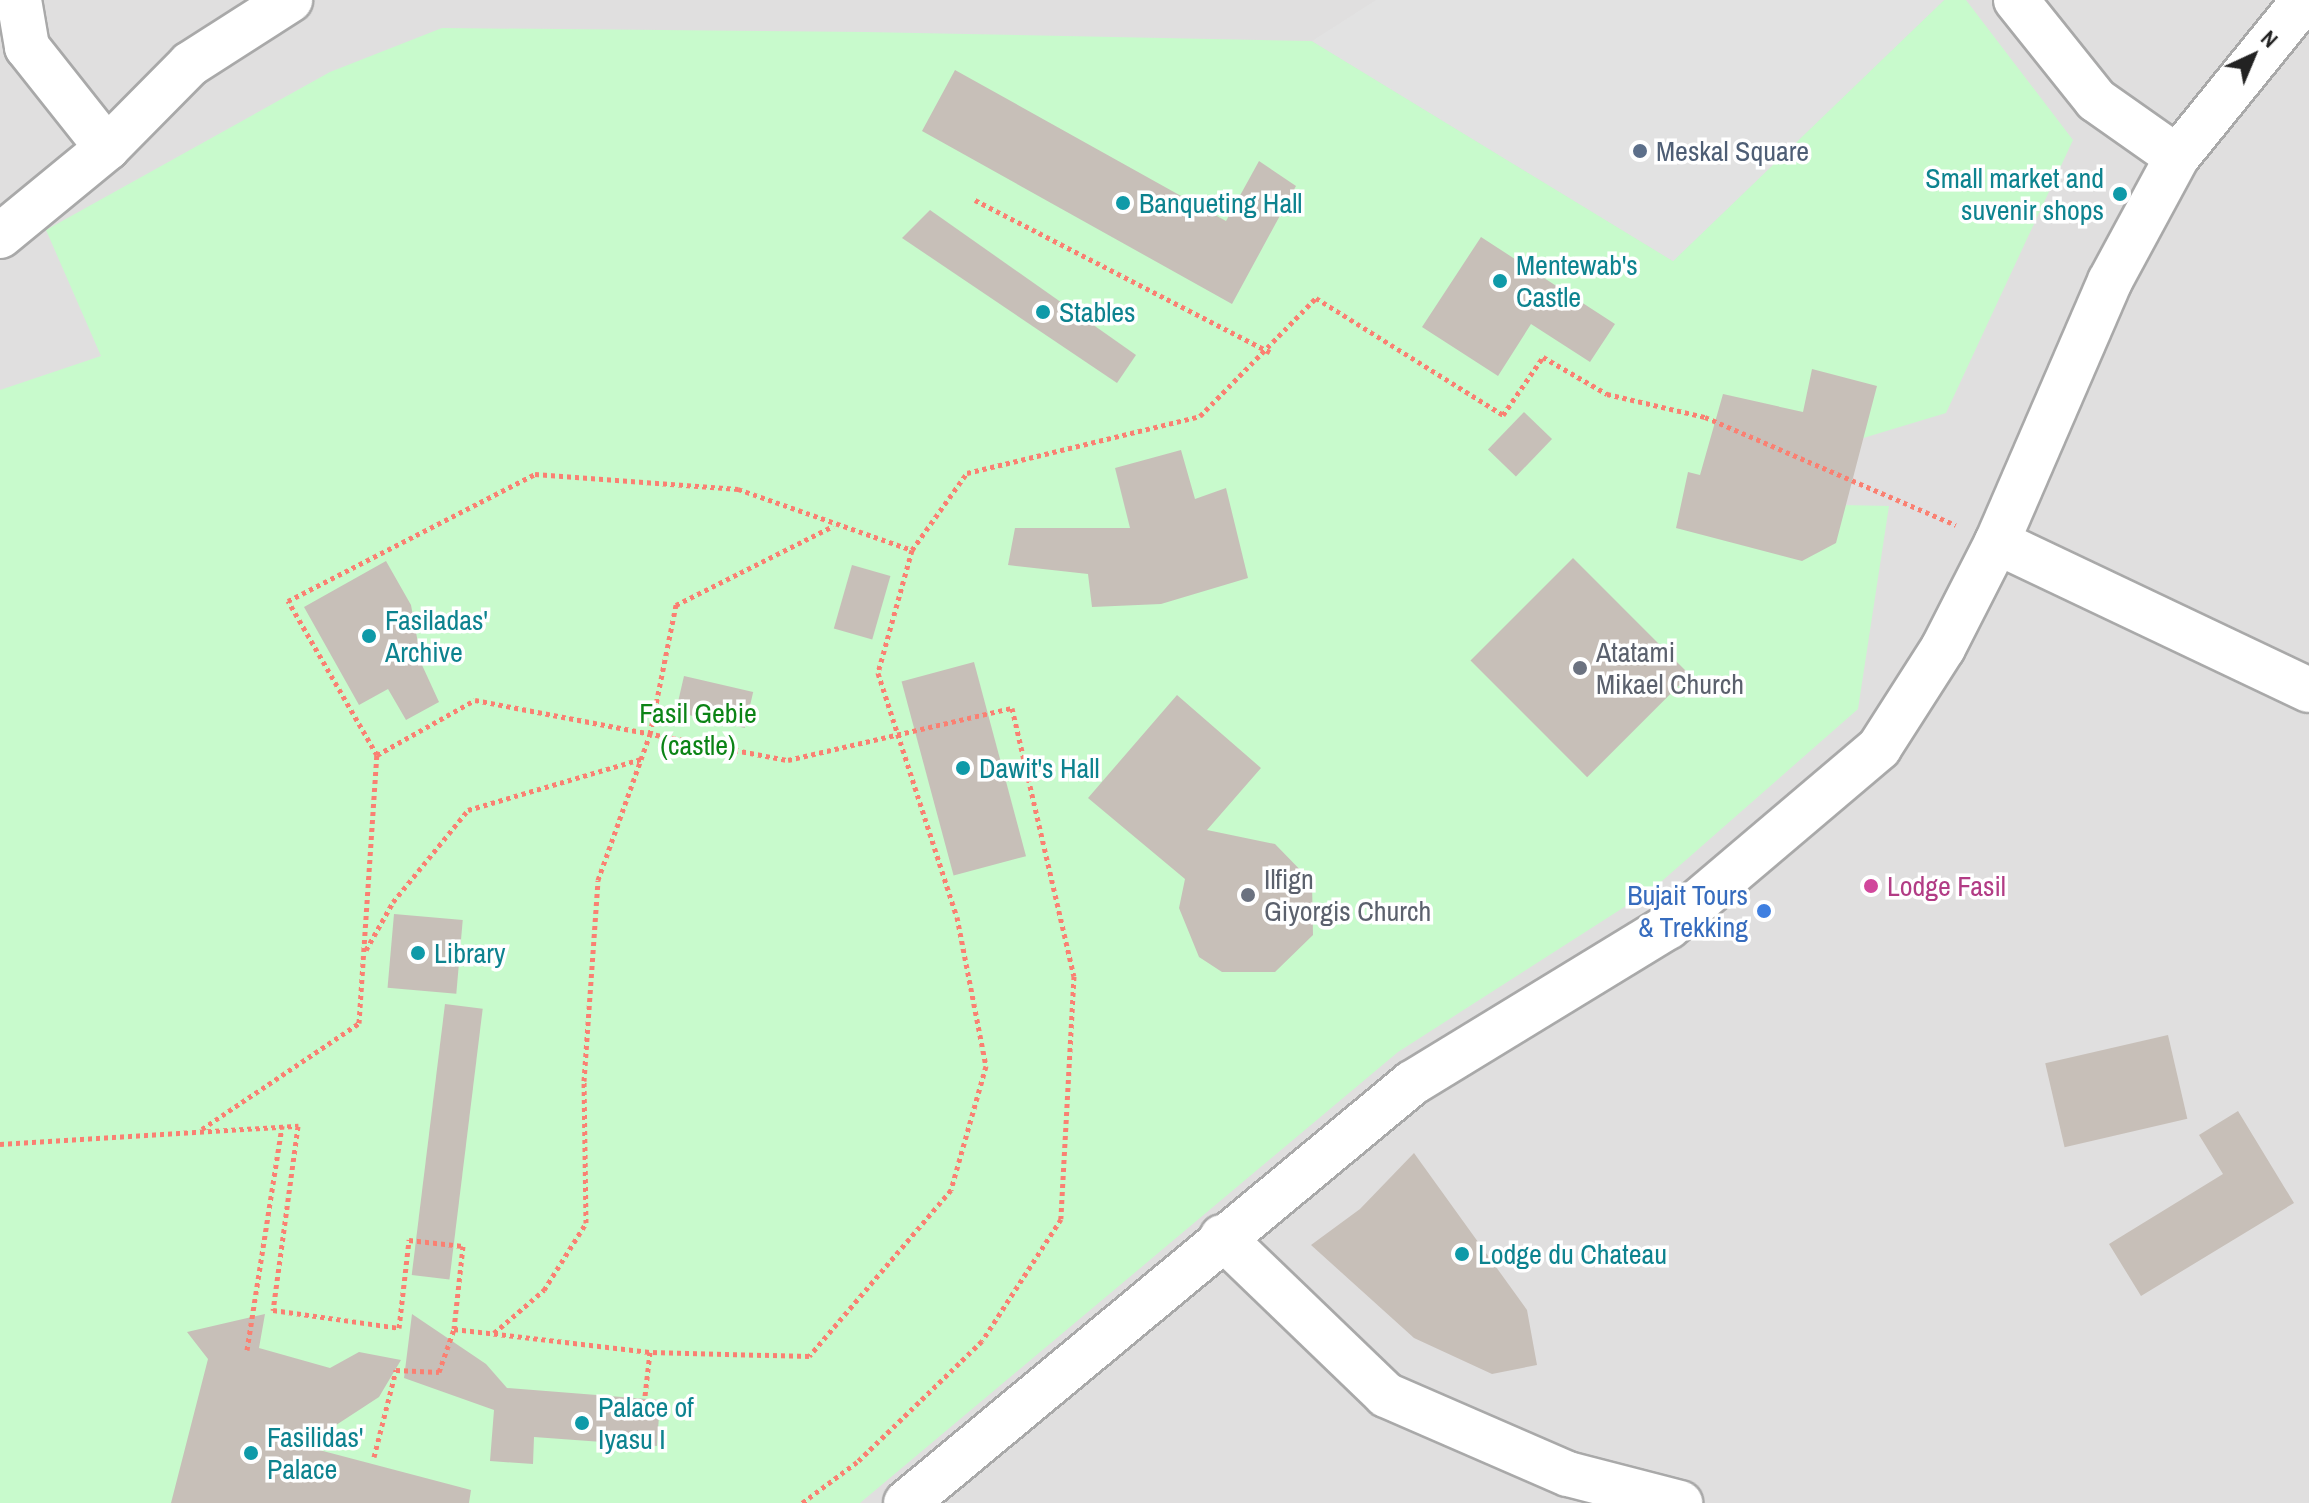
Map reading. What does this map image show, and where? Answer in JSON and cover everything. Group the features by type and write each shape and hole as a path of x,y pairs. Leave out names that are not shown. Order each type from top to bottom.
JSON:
{"street":[{"path":"19,0 27,47 107,148"},
{"path":"0,236 107,148 190,64 290,0"},
{"path":"2016,0 2096,100 2177,157"},
{"path":"906,1503 1222,1237 1412,1083 1668,927 1783,836 1879,748 1943,648 1997,542 2110,281 2177,157 2304,0"},
{"path":"1997,542 2309,690"},
{"path":"1222,1237 1386,1395 1568,1474 1680,1503"}],"path":[{"path":"975,200 1270,352"},
{"path":"454,1329 650,1352 809,1356 951,1190 986,1066 957,917 895,736 878,673 912,550 967,473 1200,416 1270,352 1316,298 1503,415 1543,357 1607,394 1705,417 1997,542"},
{"path":"202,1129 359,1023 377,755 288,601 535,474 738,489 834,526 912,550"},
{"path":"493,1333 544,1290 586,1223 584,1081 598,880 650,734 676,605 834,526"},
{"path":"377,755 475,700 788,760 1012,708 1074,976 1061,1219 982,1341 857,1462 802,1503"},
{"path":"364,954 393,902 468,810 642,758"},
{"path":"247,1350 282,1126"},
{"path":"0,1144 202,1129 298,1126 273,1310 399,1328 409,1240 463,1246 454,1329 439,1372 396,1370 374,1457"},
{"path":"642,1422 650,1352"}],"shaded area":[{"name":"Fasil Gebie (castle)","path":"0,0 2309,0 2309,1503 0,1503"},
{"name":"Meskal Square","path":"1376,0 1944,0 1673,261 1312,41"}],"green space":[{"name":"Fasil Gebie (castle)","path":"1944,0 1966,0 2073,140 1946,413 1860,439 1843,505 1889,506 1858,709 1654,888 1398,1052 860,1503 0,1503 0,390 101,356 46,230 330,72 442,28 865,32 1312,41 1673,261"}],"building":[{"name":"Banqueting Hall","path":"955,70 1226,221 1259,161 1296,186 1232,304 922,131"},
{"name":"Stables","path":"930,210 1136,355 1117,383 902,238"},
{"name":"Mentewab's Castle","path":"1481,237 1615,324 1590,362 1531,324 1498,376 1422,327"},
{"path":"1812,369 1877,386 1836,543 1802,561 1676,528 1688,472 1700,475 1723,394 1803,412"},
{"path":"1524,412 1552,439 1516,476 1488,449"},
{"path":"1181,450 1195,499 1226,488 1248,578 1161,604 1092,607 1088,574 1008,565 1015,528 1130,528 1115,468"},
{"name":"Atatami Mikael Church","path":"1573,558 1690,675 1587,777 1470,661"},
{"name":"Fasiladas' Archive","path":"386,561 411,605 422,665 439,702 406,720 388,689 359,705 304,607"},
{"path":"852,565 890,576 872,639 834,628"},
{"name":"Dawit's Hall","path":"974,662 1026,856 954,876 902,681"},
{"path":"684,676 753,692 745,728 676,712"},
{"path":"1177,695 1261,768 1207,830 1275,844 1312,882 1313,935 1275,972 1222,972 1199,957 1179,908 1185,879 1088,798"},
{"name":"Library","path":"394,914 463,920 456,994 388,988"},
{"path":"445,1004 483,1009 449,1280 412,1275"},
{"path":"2168,1035 2187,1119 2065,1147 2045,1063"},
{"path":"2238,1111 2294,1203 2141,1296 2109,1244 2223,1174 2199,1135"},
{"path":"1414,1153 1527,1310 1537,1365 1492,1374 1414,1338 1311,1245 1360,1209"},
{"path":"265,1314 259,1348 330,1368 359,1352 401,1360 379,1397 304,1446 471,1490 469,1503 171,1503 208,1359 187,1332"},
{"name":"Palace of Iyasu I","path":"412,1314 486,1364 507,1388 660,1400 657,1446 534,1437 533,1464 490,1461 494,1410 404,1378"}],"place":[{"name":"Meskal Square","path":"1640,151"},
{"name":"Small market and suvenir shops","path":"2120,194"},
{"name":"Banqueting Hall","path":"1123,203"},
{"name":"Mentewab's Castle","path":"1500,281"},
{"name":"Stables","path":"1043,312"},
{"name":"Fasiladas' Archive","path":"369,636"},
{"name":"Atatami Mikael Church","path":"1580,668"},
{"name":"Dawit's Hall","path":"963,768"},
{"name":"Lodge Fasil","path":"1871,886"},
{"name":"Ilfign Giyorgis Church","path":"1248,895"},
{"name":"Bujait Tours & Trekking","path":"1764,911"},
{"name":"Library","path":"418,953"},
{"name":"Lodge du Chateau","path":"1462,1254"},
{"name":"Palace of Iyasu I","path":"582,1423"},
{"name":"Fasilidas' Palace","path":"251,1453"}]}
